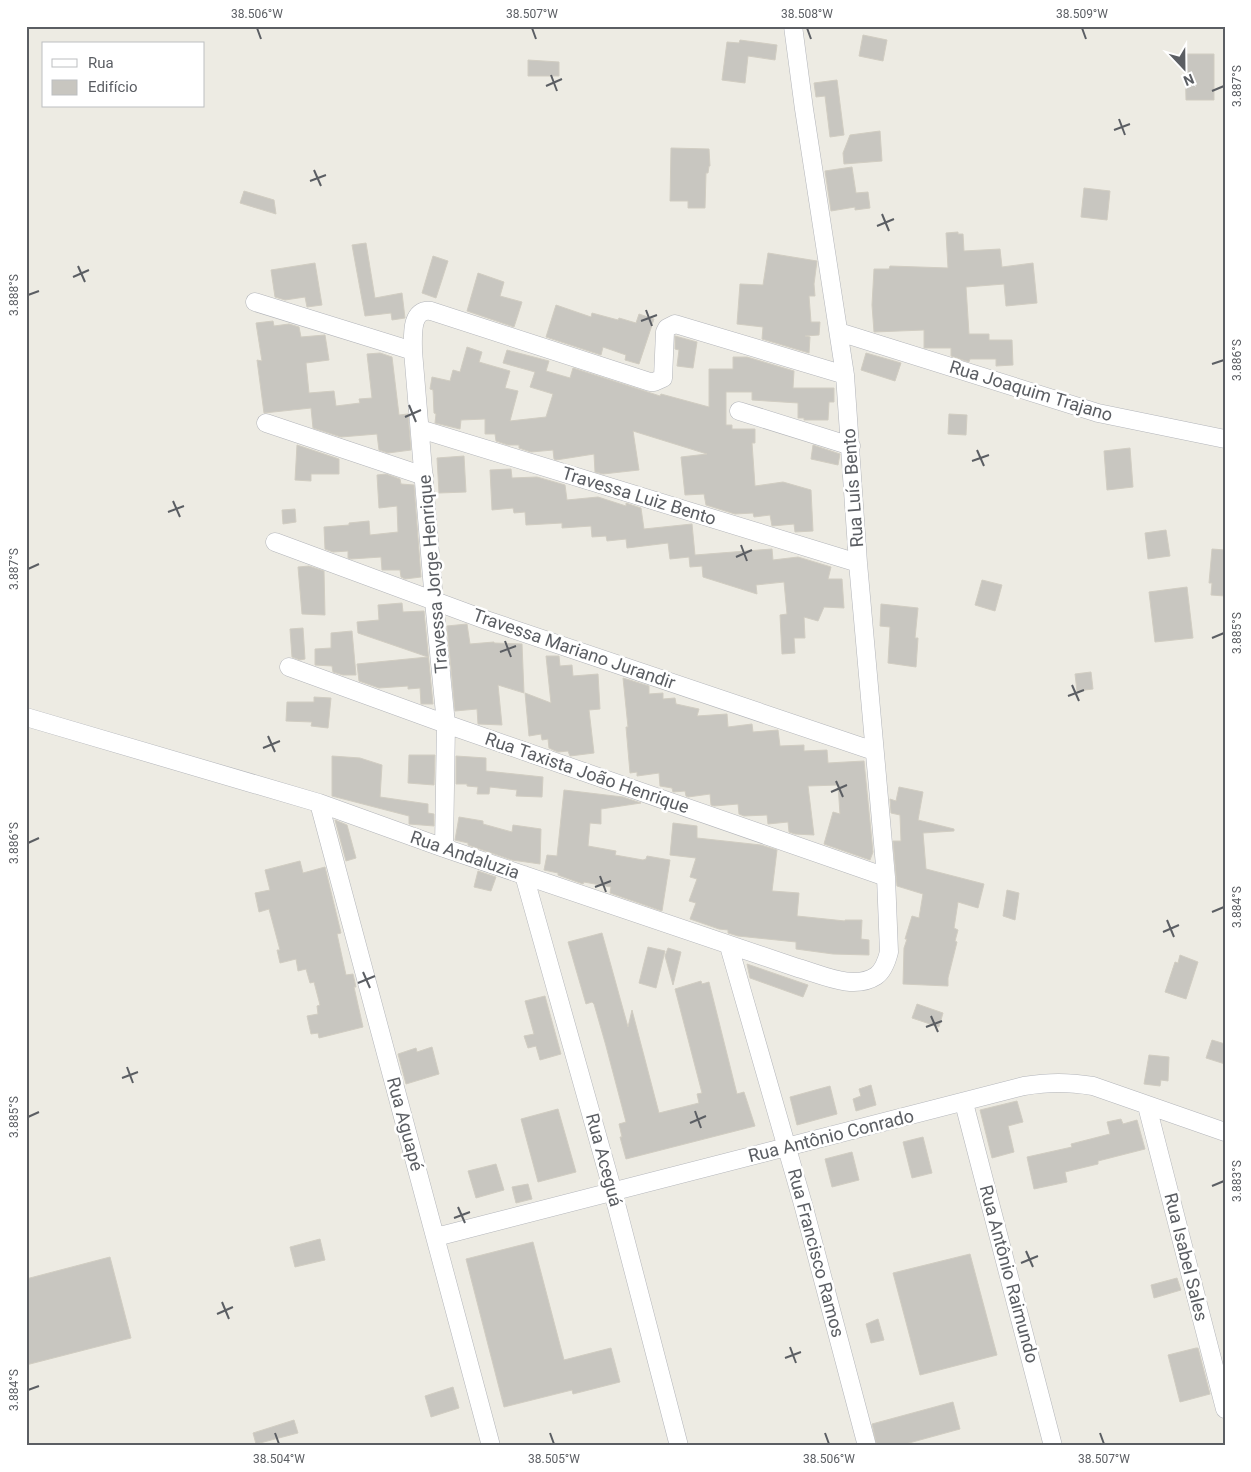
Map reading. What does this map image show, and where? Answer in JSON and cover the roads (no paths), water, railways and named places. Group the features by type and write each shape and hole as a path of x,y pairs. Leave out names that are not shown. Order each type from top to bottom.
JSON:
{"street":[{"name":"Rua Luís Bento","path":"793,26 808,138 845,375 858,563 886,877 889,952"},
{"path":"255,302 413,351"},
{"name":"Travessa Jorge Henrique","path":"444,848 446,724 413,351 413,331 416,318 422,312 431,311 650,382 662,378 666,332 671,325 675,324 845,375"},
{"name":"Rua Joaquim Trajano","path":"839,332 1090,411 1225,439"},
{"path":"739,411 851,446"},
{"path":"266,423 424,476"},
{"name":"Travessa Luiz Bento","path":"420,429 858,563"},
{"name":"Travessa Mariano Jurandir","path":"275,542 486,620 874,751"},
{"name":"Rua Taxista João Henrique","path":"289,667 446,724 886,877"},
{"name":"Rua Andaluzia","path":"26,717 319,803 729,946 849,982 865,980 876,975 885,963 889,952"},
{"name":"Rua Aguapé","path":"319,803 491,1446"},
{"name":"Rua Aceguá","path":"524,875 613,1192 679,1446"},
{"name":"Rua Francisco Ramos","path":"729,946 788,1148 867,1446"},
{"name":"Rua Antônio Conrado","path":"436,1237 1024,1086 1048,1082 1093,1086 1225,1132"},
{"name":"Rua Antônio Raimundo","path":"964,1102 1053,1446"},
{"name":"Rua Isabel Sales","path":"1147,1106 1225,1409"}]}
